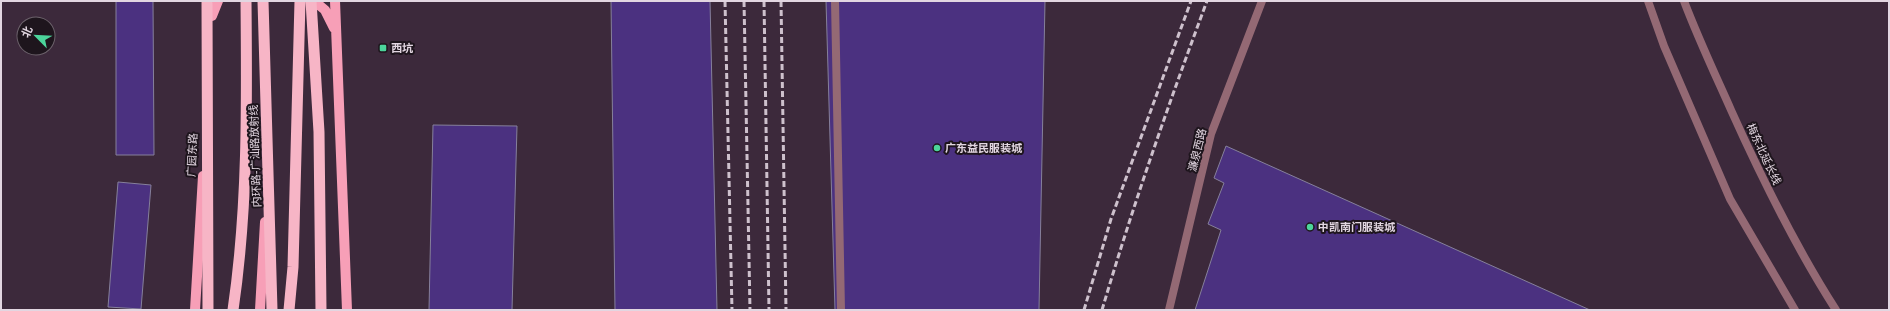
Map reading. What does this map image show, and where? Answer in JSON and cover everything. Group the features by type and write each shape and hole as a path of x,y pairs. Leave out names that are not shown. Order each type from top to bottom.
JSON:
{"highway":[{"path":"207,1 208,310"},
{"path":"233,310 244,183 247,112 246,1"},
{"name":"内环路-广汕路放射线","path":"263,1 272,310"},
{"path":"289,310 294,259 300,1"},
{"path":"313,1 319,132 321,310"}],"main road":[{"name":"广园东路","path":"195,310 212,16 211,1"},
{"path":"212,16 218,1"},
{"path":"260,310 265,225 263,1"},
{"path":"313,1 326,10 336,31"},
{"path":"336,1 347,310"}],"street":[{"path":"835,1 841,310"},
{"name":"濂泉西路","path":"1170,310 1211,134 1262,1"},
{"path":"1648,1 1664,46 1730,198 1795,310"},
{"name":"梅东北延长线","path":"1684,1 1695,31 1762,179 1809,268 1836,310"}],"building":[{"path":"116,1 153,1 154,155 116,155"},
{"path":"611,1 710,1 717,310 615,310"},
{"name":"广东益民服装城","path":"826,1 1045,1 1039,310 835,310"},
{"path":"433,125 517,126 512,310 429,310"},
{"name":"中凯南门服装城","path":"1226,146 1590,310 1195,310 1221,230 1208,224 1224,183 1214,178"},
{"path":"118,182 151,185 141,309 108,307"}],"railway":[{"path":"725,1 732,310"},
{"path":"744,1 750,310"},
{"path":"764,1 769,310"},
{"path":"781,1 786,310"},
{"path":"1084,310 1111,219 1191,1"},
{"path":"1102,310 1152,154 1207,1"}],"place":[{"name":"西坑","path":"383,48"},
{"name":"广东益民服装城","path":"937,148"},
{"name":"中凯南门服装城","path":"1310,227"}]}
